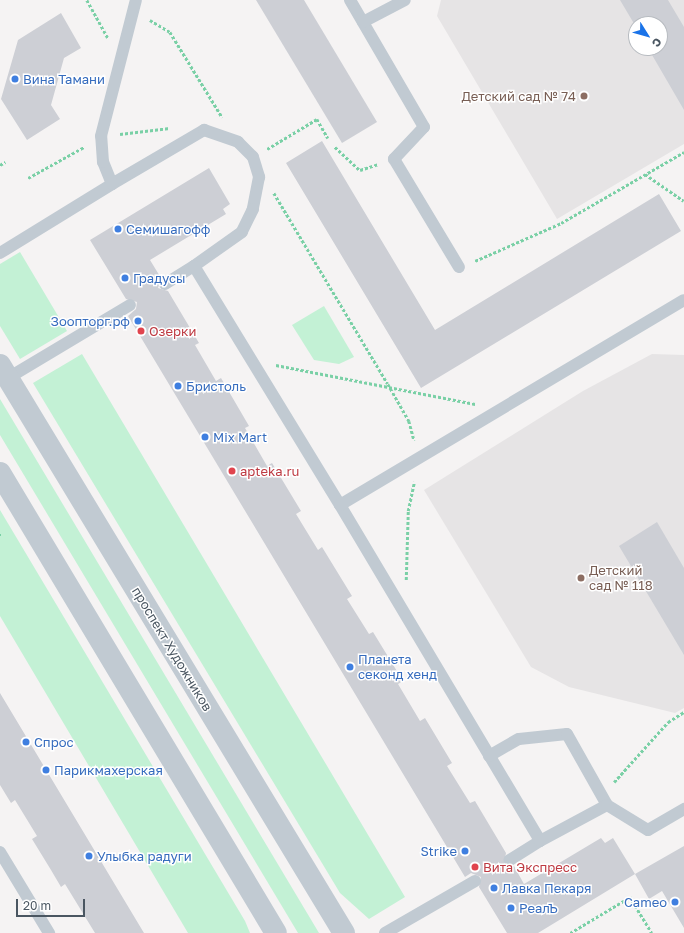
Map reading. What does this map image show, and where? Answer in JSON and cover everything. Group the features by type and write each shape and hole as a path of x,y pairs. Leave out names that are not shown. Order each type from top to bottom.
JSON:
{"street":[{"name":"проспект Художников","path":"4,372 344,933"},
{"path":"0,473 276,933"}],"lane":[{"path":"350,0 424,127 394,159 459,267"},
{"path":"363,22 405,0"},
{"path":"112,184 100,150 135,6"},
{"path":"0,253 112,184 204,130 238,142 253,157 259,177 253,209 242,232 194,266 164,284"},
{"path":"194,266 340,505 540,841"},
{"path":"340,505 497,408 684,300"},
{"path":"4,372 130,305"},
{"path":"489,756 519,739 568,734 605,800 648,830 684,809"},
{"path":"510,860 605,800"},
{"path":"0,852 49,933"},
{"path":"385,933 475,881"}],"path":[{"path":"87,0 121,60"},
{"path":"135,6 170,32 238,142"},
{"path":"253,157 317,119 328,138"},
{"path":"335,147 360,170 394,159"},
{"path":"459,267 534,237 684,152"},
{"path":"0,165 5,162"},
{"path":"646,174 684,201"},
{"path":"259,177 270,185 409,421 419,456 408,511 407,578 393,595"},
{"path":"252,360 388,384 497,408"},
{"path":"605,800 668,722 684,712"},
{"path":"570,933 630,897 652,933"}],"shaded area":[{"name":"Детский сад № 74","path":"441,0 684,0 684,144 557,219 437,16"},
{"name":"Детский сад № 118","path":"652,354 684,355 684,708 675,713 569,687 531,667 424,490 583,391"}],"green space":[{"path":"20,252 67,331 20,359 0,326 0,264"},
{"path":"324,306 354,357 339,364 314,360 292,325"},
{"path":"82,354 405,897 369,919 340,893 33,383"},
{"path":"0,399 319,933 298,933 0,435"},
{"path":"0,510 245,921 250,933 188,933 0,616"}],"building":[{"path":"256,0 304,0 377,122 342,143"},
{"path":"620,0 668,0 684,27 684,110 653,56 668,56 668,16 629,16"},
{"path":"61,13 81,48 64,58 51,105 60,119 27,140 1,99 18,40"},
{"path":"322,141 435,330 659,194 681,231 421,388 286,163"},
{"path":"209,168 230,204 223,209 226,214 150,260 161,278 158,288 168,291 199,343 195,345 216,381 221,378 249,426 245,428 267,466 272,463 301,511 296,514 318,550 322,547 352,596 347,599 369,634 373,632 403,681 398,684 420,721 425,718 452,763 447,766 470,803 475,801 506,853 504,864 514,866 524,884 601,838 605,843 613,838 635,874 538,933 507,933 479,887 481,877 471,873 465,877 128,316 136,309 137,302 126,299 90,240"},
{"path":"657,522 684,568 684,655 619,546"},
{"path":"0,693 144,933 95,933 65,884 61,887 32,839 37,836 15,800 11,803 0,785"},
{"path":"684,846 684,928 662,891 649,899 635,874"}],"place":[{"name":"Вина Тамани","path":"15,79"},
{"name":"Детский сад № 74","path":"584,96"},
{"name":"Семишагофф","path":"118,229"},
{"name":"Градусы","path":"125,278"},
{"name":"Зоопторг.рф","path":"138,321"},
{"name":"Озерки","path":"141,331"},
{"name":"Бристоль","path":"178,386"},
{"name":"Mix Mart","path":"205,437"},
{"name":"apteka.ru","path":"232,471"},
{"name":"Детский сад № 118","path":"581,578"},
{"name":"Планета секонд хенд","path":"350,667"},
{"name":"Спрос","path":"26,742"},
{"name":"Парикмахерская","path":"46,770"},
{"name":"Strike","path":"465,851"},
{"name":"Улыбка радуги","path":"89,856"},
{"name":"Вита Экспресс","path":"475,867"},
{"name":"Лавка Пекаря","path":"494,888"},
{"name":"Cameo","path":"675,902"},
{"name":"РеалЪ","path":"511,908"}]}
